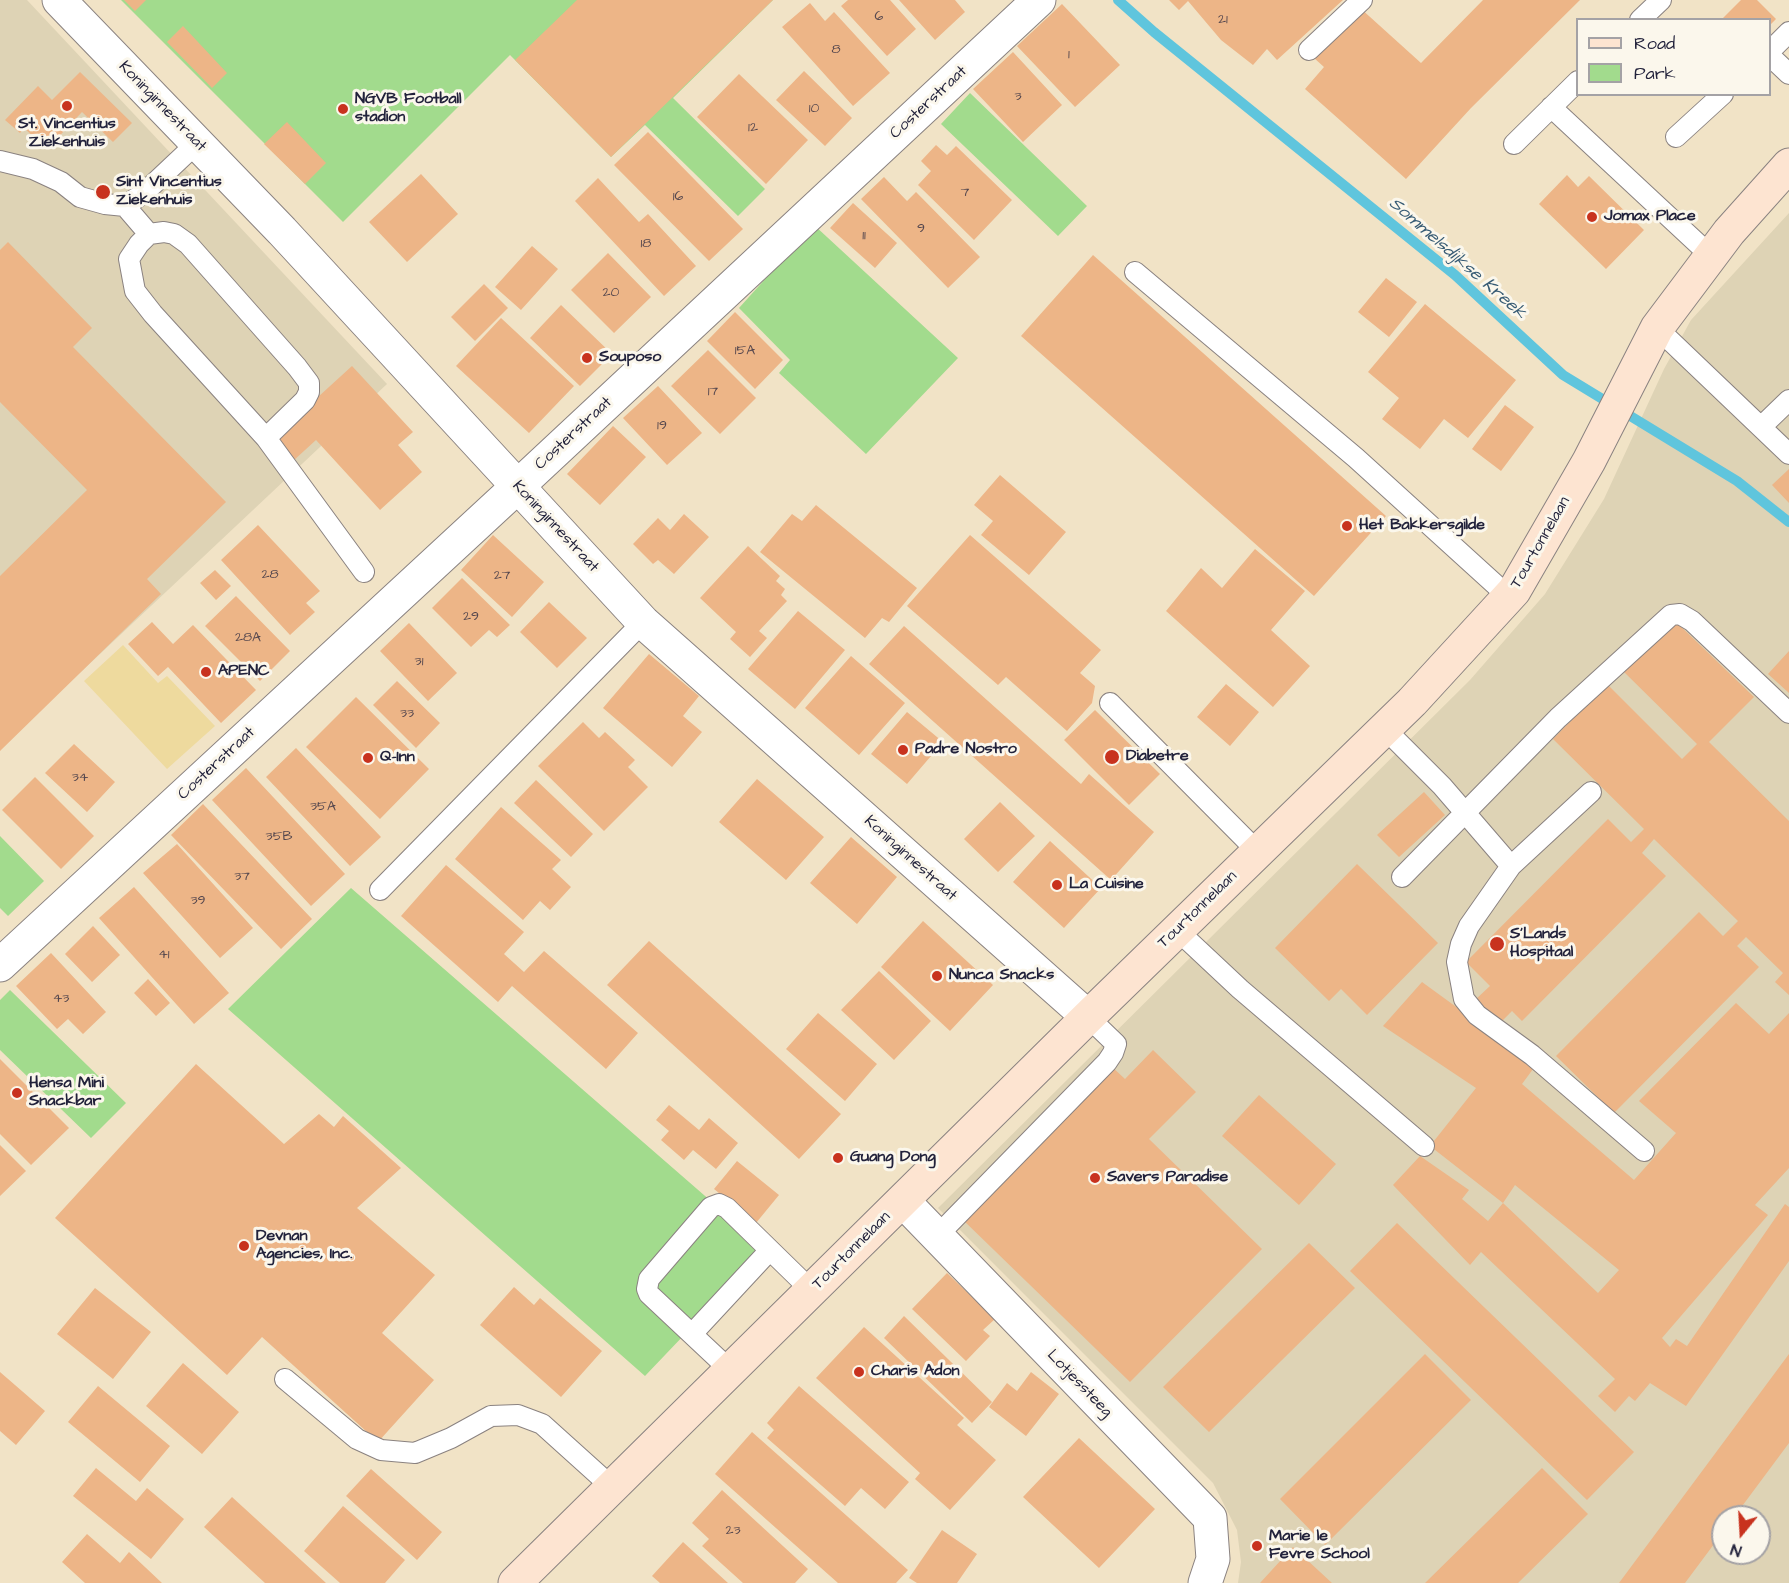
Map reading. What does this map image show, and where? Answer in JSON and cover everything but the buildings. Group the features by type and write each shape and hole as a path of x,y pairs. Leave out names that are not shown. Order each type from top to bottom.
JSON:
{"street":[{"name":"Koninginnestraat","path":"58,0 282,231 643,622 1088,1017"},
{"name":"Costerstraat","path":"0,964 1040,0"},
{"name":"Tourtonnelaan","path":"515,1583 1088,1017 1385,729 1509,597 1589,461 1657,328 1729,232 1789,165"},
{"name":"Lotjessteeg","path":"903,1201 1210,1518 1213,1559 1205,1583"}],"lane":[{"path":"1308,50 1362,0"},
{"path":"1642,18 1661,0"},
{"path":"1771,50 1789,32"},
{"path":"1771,57 1789,74"},
{"path":"1514,144 1576,83"},
{"path":"1676,137 1721,96"},
{"path":"1551,107 1711,256"},
{"path":"0,162 33,169 61,182 80,197 105,204 125,206 145,192 197,143"},
{"path":"125,206 149,234"},
{"path":"266,438 305,400 309,392 309,383 188,244 174,234 164,232 149,234 129,259 135,291 153,314 266,438 364,572"},
{"path":"1135,272 1356,458 1509,597"},
{"path":"1657,328 1789,454"},
{"path":"1761,427 1789,400"},
{"path":"1402,877 1558,718 1671,615 1680,614 1692,621 1789,713"},
{"path":"380,890 643,622"},
{"path":"1110,703 1258,852"},
{"path":"1385,729 1442,786 1512,866"},
{"path":"1591,792 1512,866 1469,926 1461,944 1457,962 1464,999 1477,1015 1532,1055 1644,1151"},
{"path":"1178,930 1240,989 1424,1146"},
{"path":"937,1236 1107,1062 1116,1044 1088,1017"},
{"path":"731,1371 649,1294 647,1289 648,1279 711,1207 719,1204 727,1208 812,1292"},
{"path":"692,1334 770,1250"},
{"path":"285,1379 357,1439 381,1450 415,1453 452,1438 491,1416 518,1415 542,1424 613,1488"}],"shaded area":[{"name":"Sint Vincentius Ziekenhuis","path":"0,0 27,0 387,384 0,748"},
{"name":"S'Lands Hospitaal","path":"1789,213 1789,1583 1238,1583 1241,1562 1237,1530 1213,1483 938,1208 1470,680 1545,594 1604,499 1664,369 1691,320"}],"green space":[{"name":"NGVB Football stadion","path":"121,0 773,0 673,98 765,189 738,216 645,125 611,157 510,55 343,222"},
{"path":"970,93 1087,206 1058,236 941,124"},
{"path":"814,225 958,358 866,454 779,373 790,360 739,308"},
{"path":"0,836 44,881 8,916 0,908"},
{"path":"351,888 766,1249 645,1376 228,1009"},
{"path":"10,990 126,1103 91,1138 0,1050 0,1000"}],"sand":[{"path":"123,645 158,683 167,676 215,726 167,769 84,681"}],"waterway":[{"name":"Sommelsdijkse Kreek","path":"1118,0 1154,32 1455,275 1563,375 1737,481 1789,522"}],"place":[{"name":"St. Vincentius Ziekenhuis","path":"67,106"},
{"name":"NGVB Football stadion","path":"343,109"},
{"name":"Sint Vincentius Ziekenhuis","path":"103,192"},
{"name":"Jomax Place","path":"1592,217"},
{"name":"Souposo","path":"587,358"},
{"name":"Het Bakkersgilde","path":"1347,526"},
{"name":"APENC","path":"206,672"},
{"name":"Padre Nostro","path":"903,750"},
{"name":"Diabetre","path":"1112,757"},
{"name":"Q-Inn","path":"368,758"},
{"name":"La Cuisine","path":"1057,885"},
{"name":"S'Lands Hospitaal","path":"1497,944"},
{"name":"Nunca Snacks","path":"937,976"},
{"name":"Hensa Mini Snackbar","path":"17,1093"},
{"name":"Guang Dong","path":"838,1158"},
{"name":"Savers Paradise","path":"1095,1178"},
{"name":"Devnan Agencies, Inc.","path":"244,1246"},
{"name":"Charis Adon","path":"859,1372"},
{"name":"Marie le Fevre School","path":"1257,1546"}]}
